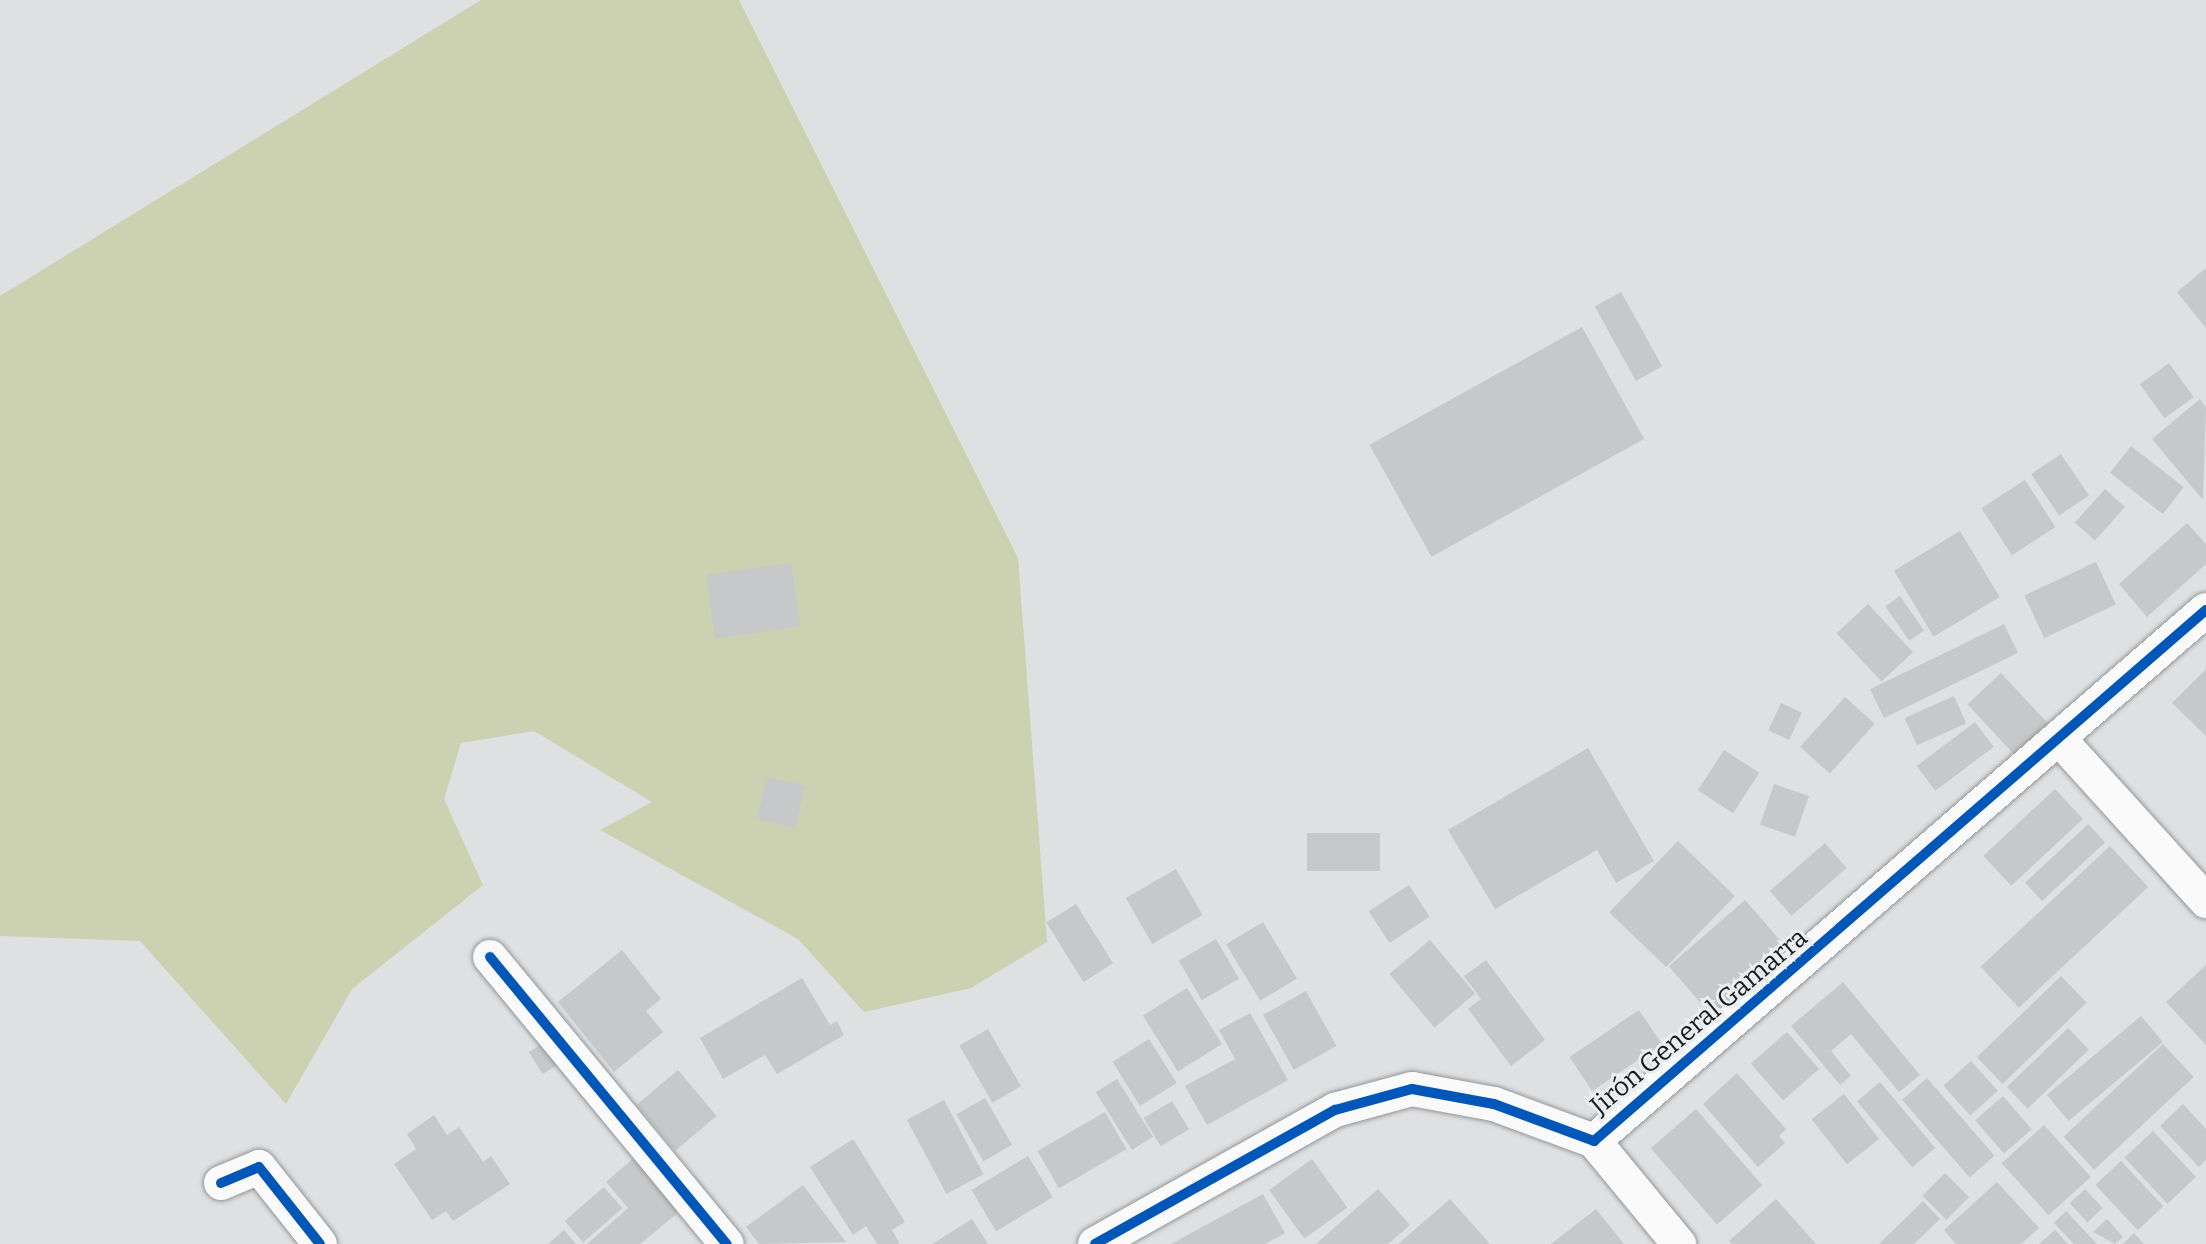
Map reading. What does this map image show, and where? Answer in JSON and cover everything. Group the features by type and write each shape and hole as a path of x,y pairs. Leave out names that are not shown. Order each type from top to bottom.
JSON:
{"street":[{"name":"Jirón General Gamarra","path":"1095,1244 1335,1110 1412,1089 1494,1104 1594,1141 2062,742 2206,610"},
{"path":"2062,742 2206,901"},
{"path":"490,957 727,1244"},
{"path":"1594,1141 1679,1244"},
{"path":"221,1183 259,1167 320,1244"}],"green space":[{"path":"481,0 739,0 1018,558 1047,942 971,988 864,1012 798,939 600,830 652,802 534,731 461,743 444,799 483,885 352,989 286,1104 140,941 0,936 0,296"}],"building":[{"path":"2206,268 2206,328 2177,292"},
{"path":"1621,292 1662,366 1636,381 1595,307"},
{"path":"1582,327 1644,439 1432,557 1369,445"},
{"path":"2169,363 2194,397 2165,418 2140,384"},
{"path":"2200,399 2206,407 2203,500 2152,439"},
{"path":"2131,446 2184,487 2163,514 2110,473"},
{"path":"2061,454 2089,495 2059,516 2031,474"},
{"path":"2025,480 2055,527 2012,555 1981,508"},
{"path":"2105,489 2125,507 2095,541 2075,522"},
{"path":"2187,523 2206,544 2206,564 2147,617 2119,584"},
{"path":"1960,531 2000,597 1934,637 1894,571"},
{"path":"2096,562 2116,605 2044,638 2024,595"},
{"path":"791,563 800,626 715,638 706,575"},
{"path":"1900,596 1924,630 1909,641 1885,606"},
{"path":"1868,604 1913,652 1882,682 1837,633"},
{"path":"2004,624 2018,653 1884,718 1870,689"},
{"path":"2206,669 2206,736 2172,703"},
{"path":"2001,673 2048,723 2014,755 1967,704"},
{"path":"1954,696 1966,723 1917,745 1905,718"},
{"path":"1845,697 1875,724 1830,774 1800,747"},
{"path":"1781,703 1802,713 1789,740 1768,730"},
{"path":"1975,722 1994,747 1935,791 1917,766"},
{"path":"1588,748 1654,861 1616,883 1597,850 1495,909 1448,830"},
{"path":"1724,750 1759,773 1733,813 1698,790"},
{"path":"767,777 805,786 795,828 757,819"},
{"path":"1774,784 1809,796 1795,837 1760,825"},
{"path":"2055,789 2083,819 2011,886 1983,856"},
{"path":"2088,824 2105,842 2042,901 2025,883"},
{"path":"1307,833 1380,833 1380,871 1307,871"},
{"path":"1678,841 1735,896 1666,967 1609,912"},
{"path":"1825,843 1847,868 1792,916 1770,891"},
{"path":"2110,846 2148,887 2019,1008 1981,967"},
{"path":"1176,869 1202,915 1152,944 1126,898"},
{"path":"1409,885 1430,917 1389,943 1369,911"},
{"path":"1745,900 1792,954 1716,1021 1669,966"},
{"path":"1076,904 1113,963 1083,982 1046,923"},
{"path":"1263,922 1297,979 1260,1001 1226,944"},
{"path":"1216,939 1239,979 1202,1000 1179,961"},
{"path":"1430,940 1475,994 1434,1028 1389,974"},
{"path":"622,950 661,999 646,1011 663,1032 614,1072 558,1002"},
{"path":"1486,960 1545,1040 1511,1066 1468,1009 1481,999 1464,976"},
{"path":"2206,965 2206,1045 2166,1002"},
{"path":"2061,976 2087,1003 2003,1084 1977,1057"},
{"path":"802,978 830,1025 837,1021 844,1035 777,1074 765,1055 723,1079 700,1038"},
{"path":"1843,982 1920,1075 1899,1092 1851,1034 1831,1051 1851,1076 1840,1085 1791,1026"},
{"path":"1187,988 1222,1044 1178,1072 1143,1016"},
{"path":"1306,991 1337,1046 1294,1070 1263,1015"},
{"path":"1639,1010 1662,1044 1592,1091 1569,1057"},
{"path":"1250,1013 1288,1080 1207,1125 1185,1086 1235,1059 1219,1030"},
{"path":"2141,1016 2163,1042 2069,1121 2047,1095"},
{"path":"2068,1028 2089,1050 2028,1109 2007,1087"},
{"path":"988,1029 1021,1086 992,1103 959,1046"},
{"path":"1787,1032 1819,1069 1783,1100 1751,1063"},
{"path":"1149,1039 1177,1083 1140,1106 1113,1062"},
{"path":"545,1042 559,1064 543,1074 529,1052"},
{"path":"2163,1044 2194,1077 2094,1170 2064,1137"},
{"path":"1971,1061 1998,1091 1970,1115 1944,1086"},
{"path":"678,1070 717,1116 675,1151 637,1105"},
{"path":"1737,1073 1786,1129 1779,1136 1785,1143 1758,1167 1703,1104"},
{"path":"1927,1078 1995,1156 1970,1177 1902,1100"},
{"path":"1117,1079 1153,1137 1132,1150 1096,1092"},
{"path":"1880,1082 1935,1148 1912,1167 1857,1101"},
{"path":"1844,1094 1879,1139 1847,1164 1812,1119"},
{"path":"2003,1096 2032,1129 2004,1153 1975,1120"},
{"path":"985,1098 1012,1145 983,1161 956,1114"},
{"path":"944,1100 983,1174 946,1194 907,1120"},
{"path":"1172,1101 1189,1129 1161,1146 1144,1118"},
{"path":"2183,1104 2206,1129 2206,1160 2199,1167 2160,1126"},
{"path":"1696,1109 1762,1185 1717,1225 1651,1148"},
{"path":"1105,1112 1126,1149 1059,1188 1037,1151"},
{"path":"434,1115 447,1135 459,1127 483,1162 491,1156 510,1184 453,1221 446,1211 432,1220 394,1164 416,1149 407,1134"},
{"path":"2044,1125 2091,1177 2048,1215 2002,1163"},
{"path":"2153,1131 2196,1177 2167,1204 2124,1158"},
{"path":"853,1139 905,1222 892,1230 900,1244 877,1244 866,1226 853,1235 810,1167"},
{"path":"1028,1156 1053,1197 996,1231 971,1190"},
{"path":"634,1158 679,1212 640,1244 587,1244 628,1208 606,1182"},
{"path":"1312,1159 1347,1208 1304,1239 1269,1190"},
{"path":"2121,1161 2163,1206 2138,1230 2095,1185"},
{"path":"1945,1173 1969,1197 1946,1220 1922,1196"},
{"path":"1997,1182 2039,1228 2021,1244 1956,1244 1944,1230"},
{"path":"803,1185 846,1242 759,1244 746,1227"},
{"path":"604,1187 622,1208 583,1242 565,1221"},
{"path":"1378,1189 1410,1225 1388,1244 1316,1244"},
{"path":"2085,1189 2103,1208 2087,1222 2070,1203"},
{"path":"1263,1194 1285,1233 1265,1244 1171,1244"},
{"path":"1450,1199 1490,1244 1398,1244"},
{"path":"1776,1199 1816,1244 1732,1244 1729,1241"},
{"path":"1923,1201 1940,1219 1914,1244 1879,1244"},
{"path":"1596,1209 1624,1244 1551,1244"},
{"path":"2066,1211 2097,1244 2074,1244 2054,1223"},
{"path":"972,1219 988,1244 932,1244"},
{"path":"2107,1219 2123,1237 2115,1244 2093,1232"},
{"path":"564,1230 576,1244 548,1244"},
{"path":"2055,1230 2068,1244 2039,1244"},
{"path":"2134,1233 2144,1244 2123,1244"}],"cycle path":[{"path":"1095,1244 1335,1110 1412,1089 1494,1104 1594,1141 2206,610"},
{"path":"490,957 727,1244"},
{"path":"221,1183 259,1167 320,1244"}]}
